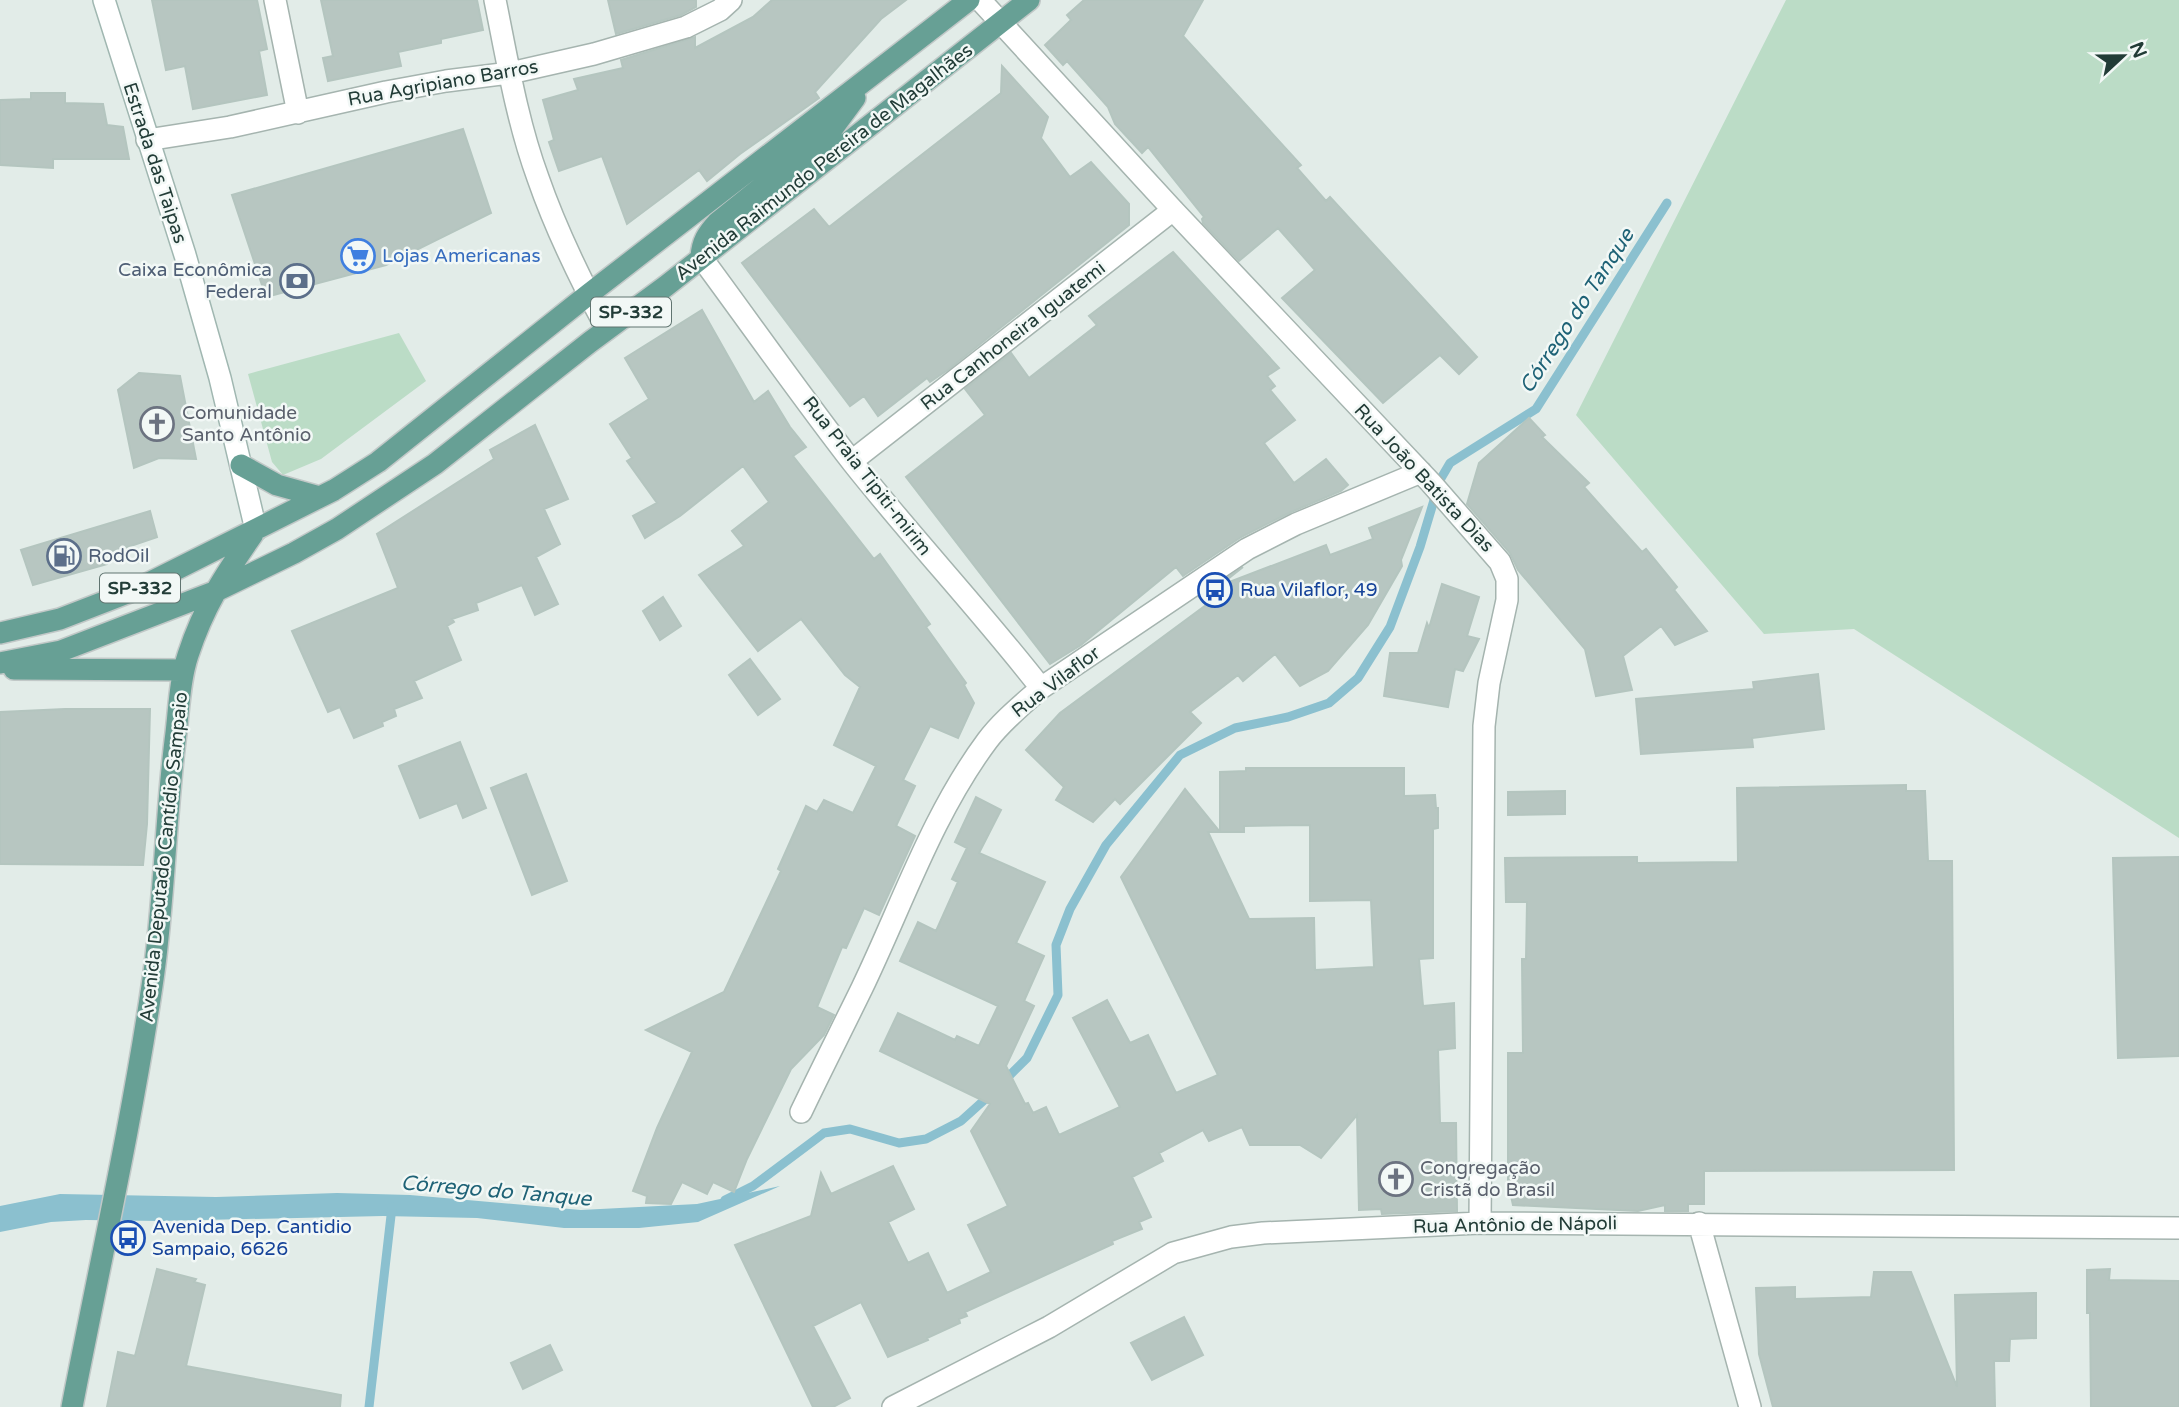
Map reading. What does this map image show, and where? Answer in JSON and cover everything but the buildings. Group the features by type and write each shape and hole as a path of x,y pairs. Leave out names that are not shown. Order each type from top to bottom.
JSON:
{"main road":[{"name":"Avenida Raimundo Pereira de Magalhães","path":"0,633 60,620 128,593 320,497 378,461 969,0"},
{"name":"Avenida Raimundo Pereira de Magalhães","path":"0,663 61,651 214,592 294,554 337,529 435,464 1029,0"},
{"path":"701,257 706,235 717,223 830,132 870,76"},
{"path":"241,465 277,485 320,497"},
{"name":"Avenida Deputado Cantídio Sampaio","path":"72,1407 104,1238 119,1177 159,944 173,752 184,670 200,620 214,592 256,530"},
{"path":"0,669 184,670"}],"street":[{"name":"Estrada das Taipas","path":"104,0 185,255 220,379 256,530"},
{"path":"275,0 298,113"},
{"path":"495,0 510,73 537,177 607,329"},
{"name":"Rua João Batista Dias","path":"980,0 1173,210 1485,541 1500,562 1507,579 1507,600 1489,682 1484,726 1480,1223"},
{"name":"Rua Agripiano Barros","path":"147,140 230,127 446,81 510,73 594,54 686,27 723,3"},
{"name":"Rua Canhoneira Iguatemi","path":"852,461 1173,210"},
{"name":"Rua Praia Tipiti-mirim","path":"701,257 852,461 1041,688"},
{"name":"Rua Vilaflor","path":"801,1112 863,986 929,840 960,781 989,739 1015,711 1041,688 1247,549 1296,524 1426,478"},
{"name":"Rua Antônio de Nápoli","path":"892,1407 1049,1327 1174,1253 1231,1237 1263,1233 1480,1223 2179,1228"},
{"path":"1699,1223 1750,1407"}],"green space":[{"path":"1786,0 2179,0 2179,838 1854,629 1764,634 1576,415"},
{"path":"399,333 426,381 321,459 283,475 272,462 248,374"}],"water":[{"path":"780,1186 698,1222 639,1228 564,1228 477,1218 383,1216 86,1220 51,1222 0,1232 0,1206 60,1194 216,1197 337,1193 410,1195 581,1210 697,1204"}],"waterway":[{"name":"Córrego do Tanque","path":"1003,1082 1027,1058 1058,995 1056,945 1070,909 1106,845 1180,755 1235,728 1288,717 1329,703 1358,678 1390,627 1420,547 1440,480 1450,463 1536,409 1667,203"},
{"name":"Córrego do Tanque","path":"725,1200 753,1186 824,1133 850,1129 899,1143 926,1139 961,1121 991,1094"},
{"path":"369,1407 392,1207"}],"place":[{"name":"Lojas Americanas","path":"358,256"},
{"name":"Caixa Econômica Federal","path":"297,281"},
{"name":"Comunidade Santo Antônio","path":"157,424"},
{"name":"RodOil","path":"64,556"},
{"name":"Rua Vilaflor, 49","path":"1215,590"},
{"name":"Congregação Cristã do Brasil","path":"1396,1179"},
{"name":"Avenida Dep. Cantidio Sampaio, 6626","path":"128,1238"}]}
